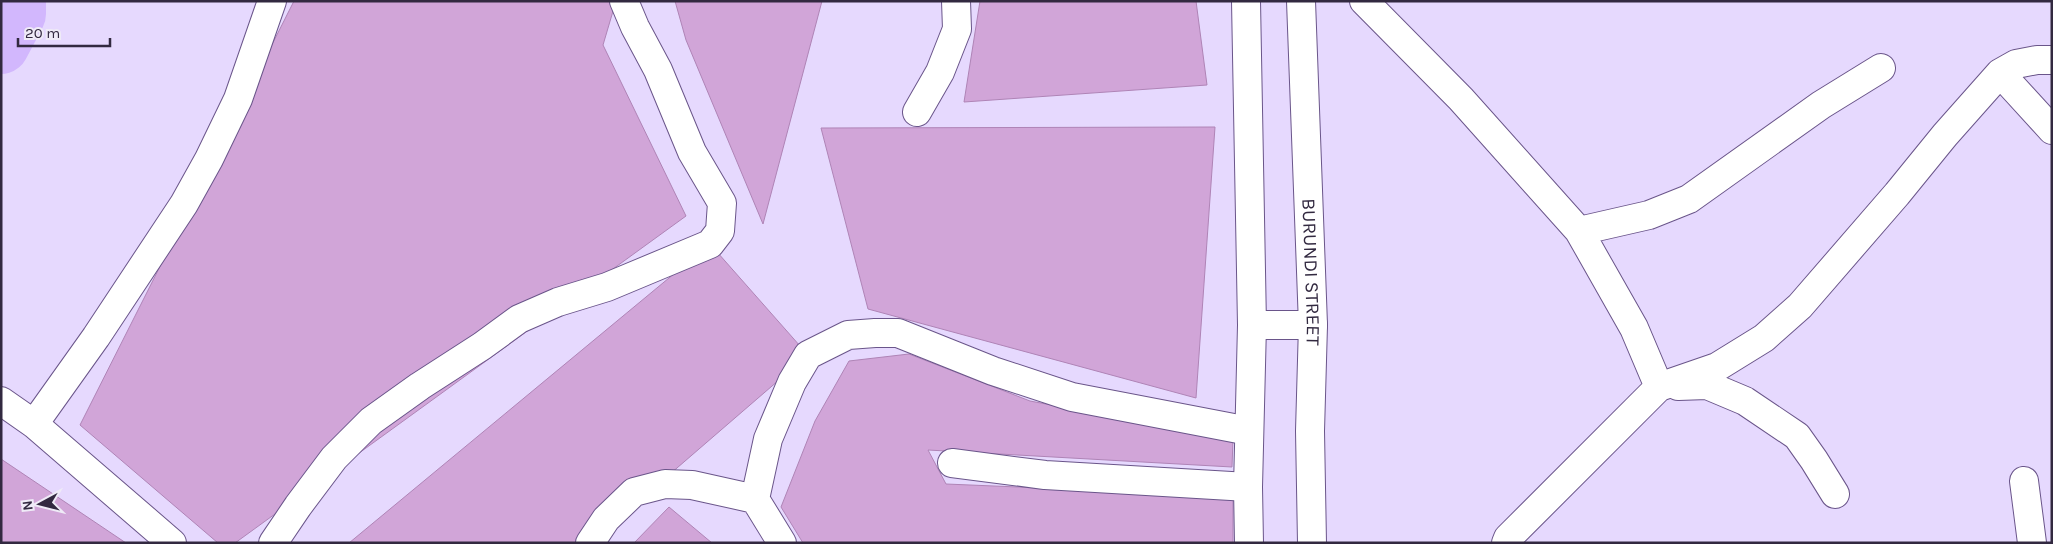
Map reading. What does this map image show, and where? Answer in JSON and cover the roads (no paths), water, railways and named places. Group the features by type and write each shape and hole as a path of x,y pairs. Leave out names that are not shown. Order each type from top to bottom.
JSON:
{"street":[{"path":"19,424 112,312 184,204 209,159 238,99 272,1"},
{"path":"273,543 334,458 371,421 420,386 482,346 519,319 558,302 607,287 710,244 720,231 722,203 692,152 658,70 635,27 624,1"},
{"path":"917,112 940,72 957,29 956,1"},
{"path":"1246,1 1252,325 1248,487 1249,543"},
{"name":"BURUNDI STREET","path":"1301,1 1313,325 1310,431 1312,543"},
{"path":"1364,1 1461,99 1579,231 1634,328 1659,387"},
{"path":"1506,543 1508,538 1659,387 1717,367 1764,338 1800,306 1897,194 1945,135 2000,74 2016,64 2037,60 2052,60"},
{"path":"1579,231 1649,215 1689,199 1821,105 1881,68"},
{"path":"2000,74 2052,130"},
{"path":"1252,325 1313,325"},
{"path":"782,543 755,500 768,439 792,382 808,355 848,336 875,333 898,334 993,371 1072,397 1249,430"},
{"path":"1659,387 1707,385 1745,401 1797,436 1835,494"},
{"path":"1,401 19,424 163,535"},
{"path":"952,463 1045,475 1248,487"},
{"path":"2024,481 2032,543"},
{"path":"590,543 606,519 634,492 666,484 692,485 755,500"}],"waterway":[{"path":"1,46 18,14 18,1"}]}
